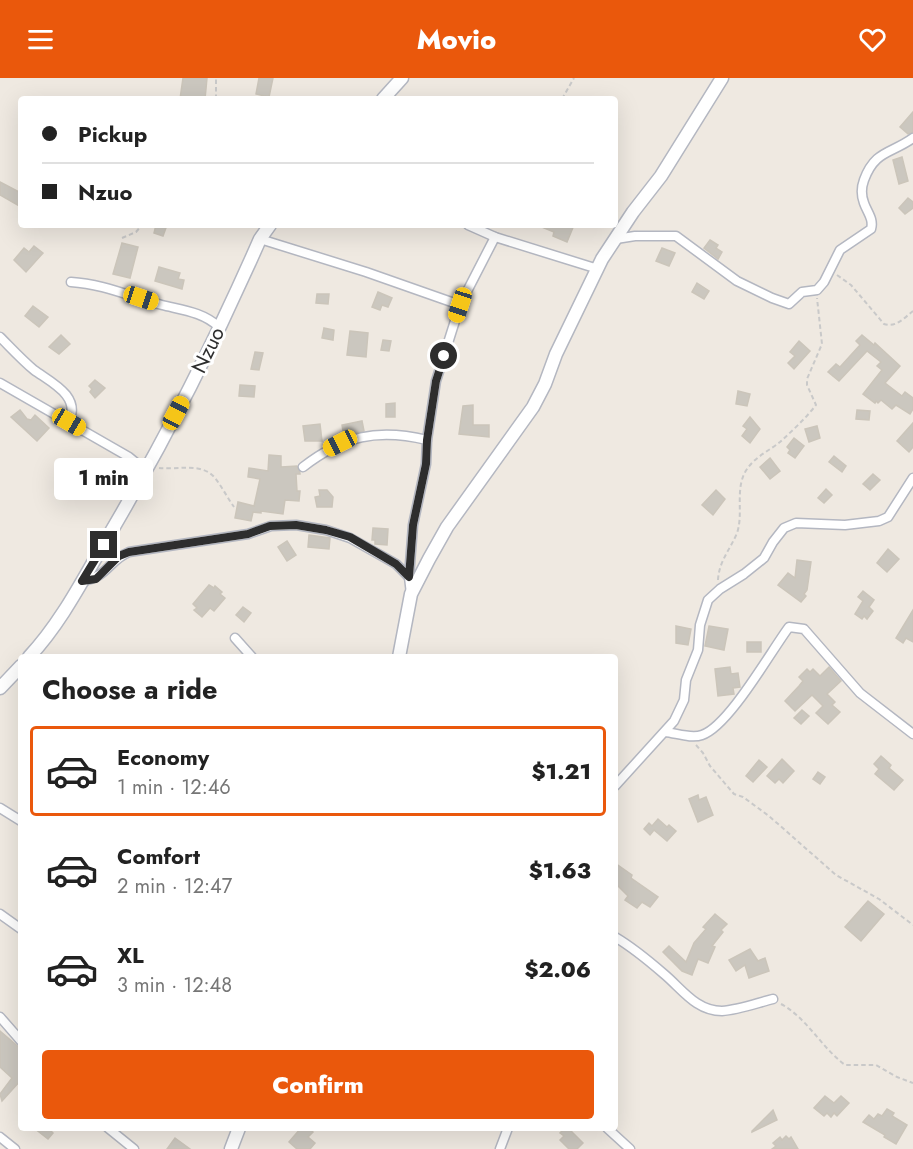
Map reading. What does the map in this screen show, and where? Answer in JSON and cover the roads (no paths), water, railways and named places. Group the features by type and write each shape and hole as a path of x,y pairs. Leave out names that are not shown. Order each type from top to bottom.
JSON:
{"street":[{"path":"386,96 402,78"},
{"path":"400,654 411,594 447,527 533,408 556,354 598,269 616,239 661,176 722,78"},
{"path":"616,239 635,236 676,236 737,281 786,304 790,303 802,292 814,291 822,285 840,250 869,232 872,227 872,218 861,196 869,168 876,158 913,138"},
{"name":"Nzuo","path":"31,654 68,605 117,523 186,395 260,239 268,228"},
{"path":"475,228 495,237 598,269"},
{"path":"411,594 409,577 413,525 426,464 427,440 436,381 460,305 495,237"},
{"path":"260,239 366,272 460,305"},
{"path":"71,282 95,284 179,308 212,321 219,327"},
{"path":"0,337 33,369 66,392 73,411 69,422"},
{"path":"0,383 146,468"},
{"path":"303,467 320,453 340,443 361,437 384,434 406,435 427,440"},
{"path":"618,783 674,721 684,700 686,680 698,650 700,625 708,600 764,558 784,528 796,523 845,525 879,521 888,517 913,478"},
{"path":"82,581 96,579 119,556 129,552 248,534 270,526 296,525 350,537 396,564 409,577"},
{"path":"665,732 691,736 702,735 718,725 745,693 789,627 796,626 804,629 814,638 860,693 913,734"},
{"path":"235,638 249,654"},
{"path":"0,688 18,669"},
{"path":"0,808 18,819"},
{"path":"0,914 18,927"},
{"path":"618,940 665,975 699,1005 725,1011 773,999"},
{"path":"0,1017 18,1038"},
{"path":"112,1131 134,1149"},
{"path":"231,1149 238,1131"},
{"path":"500,1149 507,1131"},
{"path":"610,1131 630,1149"},
{"path":"0,1137 15,1149"}]}
